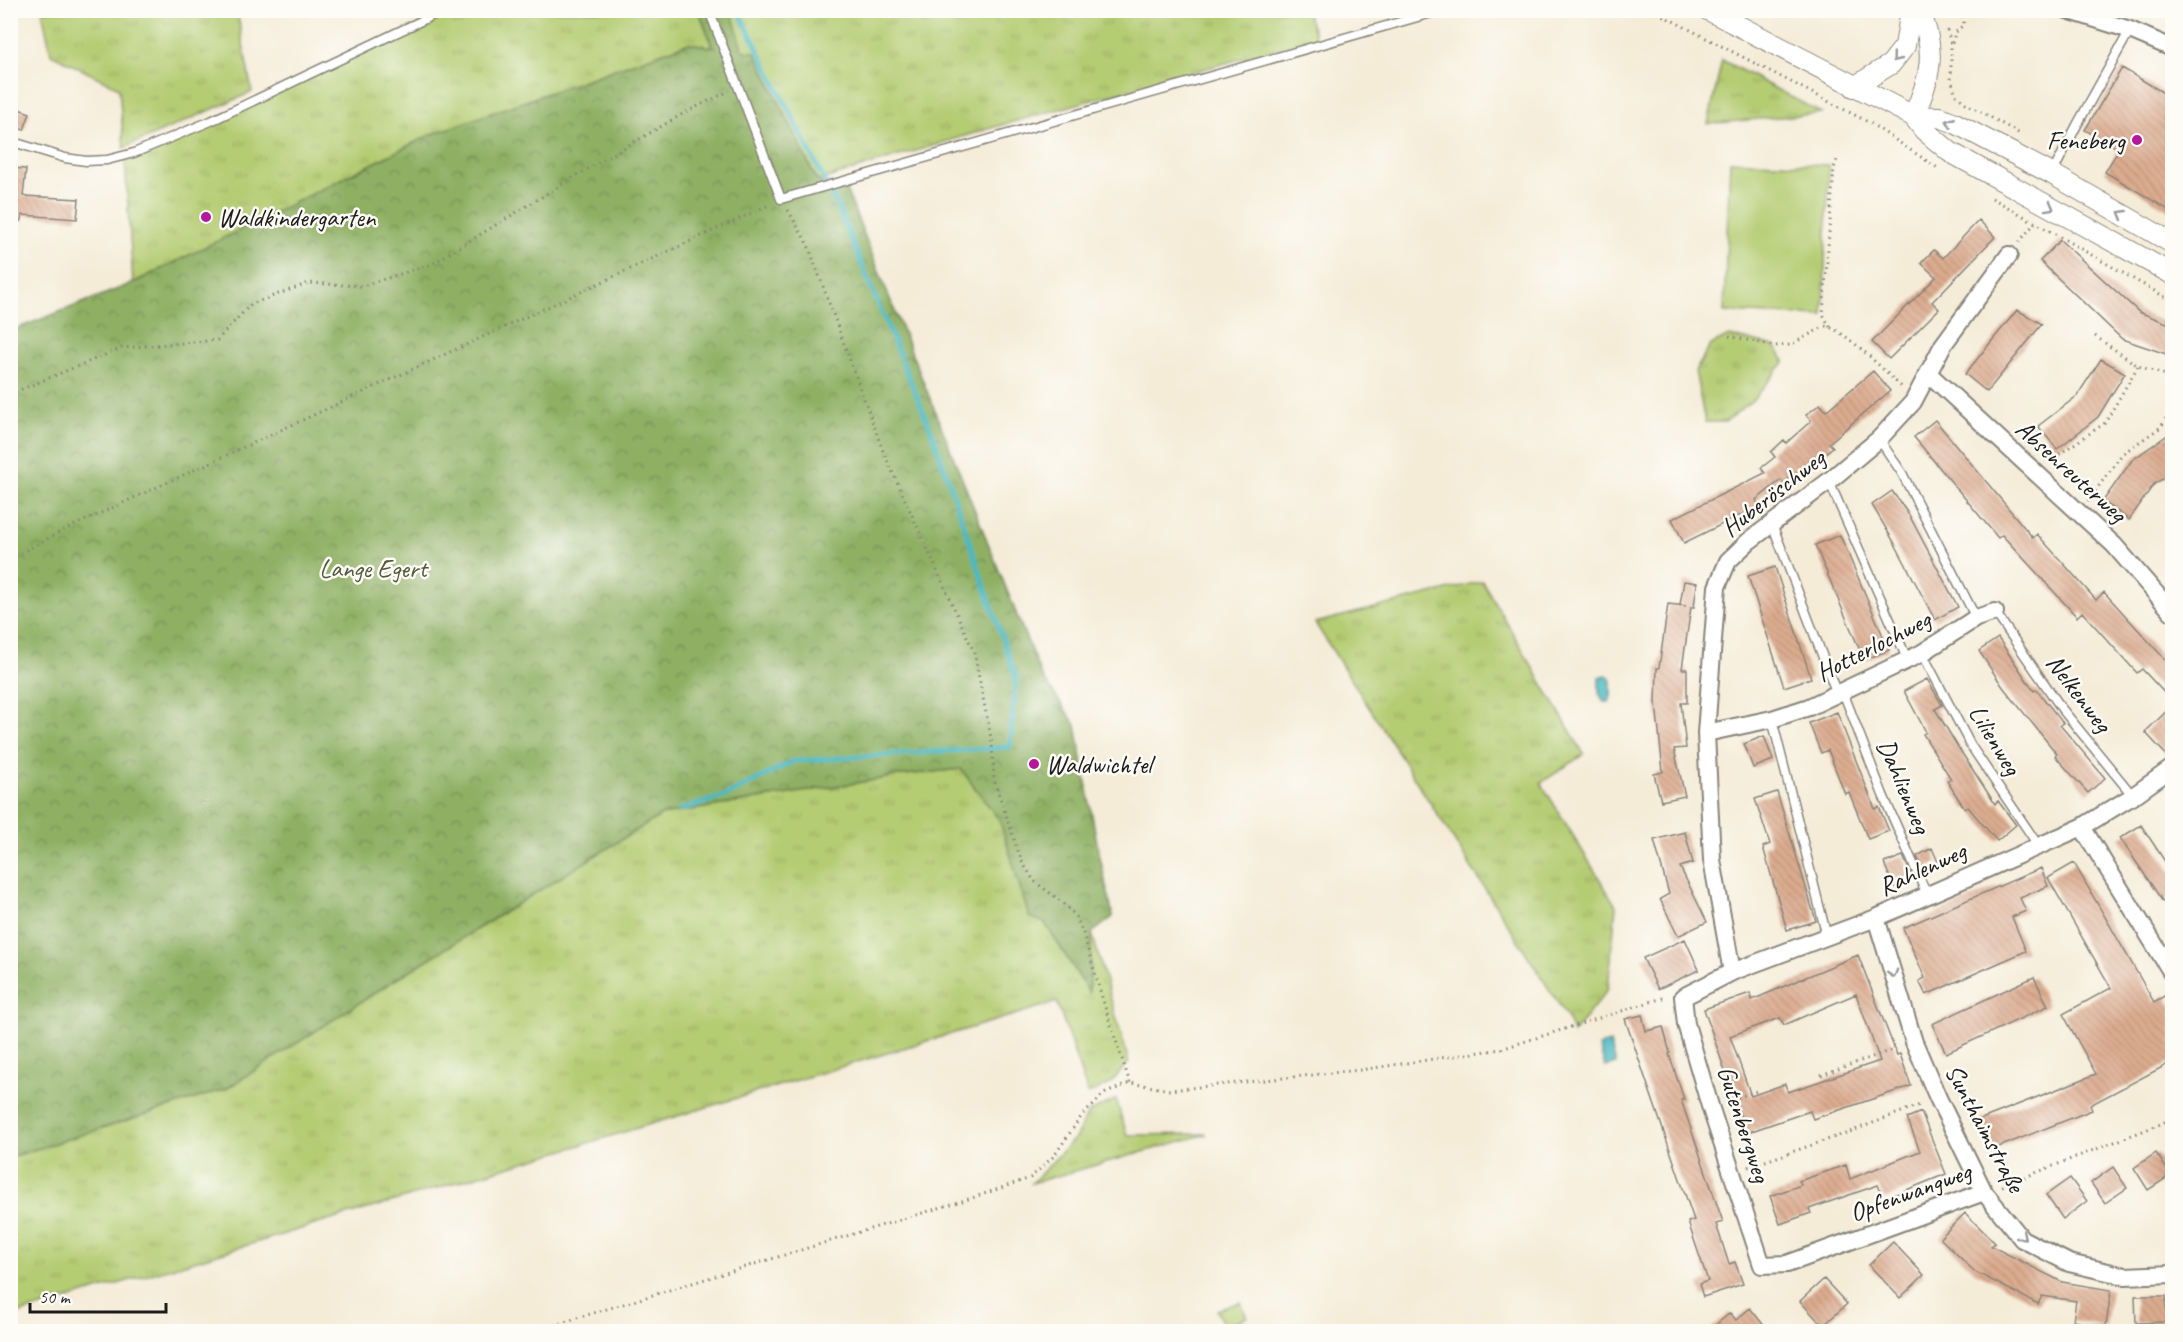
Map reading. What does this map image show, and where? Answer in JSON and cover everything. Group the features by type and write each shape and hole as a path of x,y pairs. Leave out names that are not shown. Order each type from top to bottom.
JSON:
{"street":[{"path":"1708,10 1913,116 1939,117 1953,122 2052,174 2172,243"},
{"path":"1854,87 1891,64 1905,46 1911,10"},
{"path":"1913,116 1922,97 1930,63 1931,47 1927,30 1918,10"},
{"path":"2067,10 2130,30 2172,48"},
{"path":"1913,116 1924,130 1950,152 2172,274"},
{"name":"Huberöschweg","path":"1732,972 1712,860 1706,733 1717,587 1728,561 1749,541 1829,481 1879,439 1915,399 1943,345 2008,255"},
{"name":"Absenreuterweg","path":"1929,374 2114,545 2172,612"},
{"name":"Hotterlochweg","path":"1706,733 1772,719 1809,707 1915,657 1976,618 1995,612"},
{"name":"Rahlenweg","path":"1683,997 1732,972 1876,918 2082,827 2133,796 2172,768"},
{"path":"2082,827 2172,973"},
{"name":"Sunthaimstraße","path":"1876,918 1914,1042 1938,1098 1984,1192 2022,1239 2069,1263 2125,1276 2172,1274"},
{"name":"Gutenbergweg","path":"1683,997 1686,1024 1710,1106 1762,1265"},
{"name":"Opfenwangweg","path":"1762,1265 1787,1264 1984,1192"}],"lane":[{"path":"10,141 65,158 86,161 106,160 134,153 211,121 444,10"},
{"path":"709,10 782,199 1442,10"},
{"path":"2052,174 2130,30"},
{"path":"1879,439 1902,473 1976,618"},
{"name":"Lilienweg","path":"1829,481 1915,657 1971,746 2038,845"},
{"name":"Dahlienweg","path":"1772,524 1840,693 1927,895"},
{"name":"Nelkenweg","path":"1995,612 2062,709 2133,796"},
{"path":"1772,719 1827,937"}],"path":[{"path":"1652,10 1870,123"},
{"path":"1951,79 1952,44 1955,33 1964,24 1961,10"},
{"path":"10,394 122,348 217,340 251,304 309,283 362,286 432,264 589,168 686,112 739,86"},
{"path":"1838,157 1834,168 1823,314 1830,327 1854,343 1915,399"},
{"path":"10,559 62,531 782,199 808,245 883,451 974,652 992,743 994,780 1021,860 1034,881 1075,915 1083,933 1130,1083"},
{"path":"2008,255 2035,223"},
{"path":"1729,336 1774,346 1791,345 1825,326 1830,327"},
{"path":"2095,336 2138,366 2172,377"},
{"path":"2035,471 2105,423 2138,366"},
{"path":"2080,512 2122,454 2161,427 2172,408"},
{"path":"531,1332 972,1198 1030,1178 1054,1156 1083,1114 1099,1098 1130,1083 1170,1090 1360,1070 1501,1049 1664,997 1683,997"},
{"path":"1821,1075 1914,1042"},
{"path":"1710,1106 1757,1091"},
{"path":"1732,1172 1847,1133 1938,1098"},
{"name":"Opfenwangweg","path":"1984,1192 2172,1118"}],"green space":[{"path":"1306,10 1316,38 991,128 817,181 755,53 743,51 731,11"},
{"path":"42,11 237,11 252,92 124,148 119,88 51,54"},
{"path":"449,11 699,11 714,47 689,43 430,135 133,283 125,161"},
{"name":"Lange Egert","path":"699,11 731,11 743,51 755,52 817,181 845,187 1041,675 1076,725 1113,917 1092,933 1089,992 1045,923 1029,917 1000,821 961,769 904,775 661,815 393,981 226,1089 11,1157 11,331 133,283 430,135 689,43 713,47"},
{"path":"1722,60 1821,113 1708,124"},
{"path":"1730,161 1829,165 1823,316 1724,312"},
{"path":"1729,336 1774,346 1785,361 1754,399 1725,422 1705,422 1695,371 1711,345"},
{"path":"1482,581 1584,754 1541,783 1616,906 1608,989 1573,1033 1567,1017 1315,623"},
{"path":"961,769 1000,821 1029,916 1045,923 1088,991 1092,933 1129,1062 1111,1083 1088,1094 1057,1002 11,1316 11,1157 226,1089 393,981 661,815 904,775"},
{"path":"1116,1099 1127,1135 1207,1134 1032,1183 1076,1137 1088,1113"},
{"path":"1241,1302 1247,1317 1224,1327 1217,1310"}],"water":[{"path":"1606,675 1611,678 1609,702 1604,702 1599,693 1599,677"},
{"path":"1610,1043 1616,1064 1605,1067 1599,1046"}],"building":[{"name":"Feneberg","path":"2122,68 2172,98 2172,212 2105,172 2119,149 2085,130"},
{"path":"10,106 30,113 24,130 10,125"},
{"path":"10,168 26,169 23,196 79,199 77,219 22,215 21,221 10,221"},
{"path":"1979,220 1995,237 1932,302 1939,309 1889,359 1872,342 1936,277 1921,263 1934,250 1943,258"},
{"path":"2060,240 2139,312 2172,325 2172,356 2122,339 2040,261"},
{"path":"2017,310 2042,324 1987,392 1965,374"},
{"path":"2101,359 2125,373 2098,417 2057,449 2038,426 2077,396"},
{"path":"1873,371 1890,391 1829,443 1833,447 1819,458 1817,455 1784,483 1781,480 1756,500 1759,506 1684,543 1672,519 1765,473 1761,468 1775,457 1771,452 1784,440 1786,443 1811,421 1806,415 1820,404 1826,411"},
{"path":"1935,420 2033,538 2037,534 2096,600 2104,592 2172,667 2172,701 2142,669 2137,673 2082,612 2077,617 2002,535 1998,538 1914,437"},
{"path":"2172,432 2172,473 2154,484 2129,520 2103,501 2132,460"},
{"path":"1892,491 1909,515 1958,607 1935,620 1872,505"},
{"path":"1840,535 1889,650 1864,660 1815,545"},
{"path":"1775,567 1811,678 1784,687 1748,576"},
{"path":"1684,581 1697,583 1682,669 1687,669 1687,703 1681,703 1686,748 1674,749 1685,796 1661,801 1654,774 1663,772 1656,703 1657,668 1659,668 1668,604 1686,606 1680,605"},
{"path":"1998,638 2034,691 2036,689 2063,723 2060,725 2105,778 2088,793 2055,756 2057,754 2003,687 1979,651"},
{"path":"1927,679 1942,705 1935,709 1958,747 1995,804 1998,801 2016,825 1997,841 1968,807 1965,809 1947,781 1951,779 1923,734 1926,732 1904,691"},
{"path":"2172,706 2172,758 2169,758 2145,732"},
{"path":"1837,712 1875,809 1879,807 1889,831 1868,839 1849,792 1845,794 1828,750 1821,753 1809,723"},
{"path":"1764,736 1773,760 1753,768 1744,744"},
{"path":"1777,792 1816,921 1787,930 1763,847 1770,844 1755,799"},
{"path":"2141,825 2172,872 2172,898 2163,902 2120,838"},
{"path":"1685,832 1693,863 1680,867 1707,922 1678,936 1660,899 1669,894 1654,840"},
{"path":"1932,848 1938,862 1922,869 1917,856"},
{"path":"1903,856 1913,879 1894,887 1884,863"},
{"path":"2074,863 2154,1002 2166,995 2172,1006 2172,1062 2090,1105 2092,1110 1991,1150 1979,1120 2096,1074 2063,1014 2111,988 2048,878"},
{"path":"2041,868 2048,886 2020,898 2026,911 2012,917 2026,951 1926,995 1919,981 1925,978 1903,928"},
{"path":"1685,939 1699,970 1658,989 1643,958"},
{"path":"1858,955 1897,1055 1900,1054 1911,1086 1813,1119 1810,1111 1746,1133 1704,1009 1750,993 1752,1000","holes":["1856,994 1880,1061 1788,1092 1785,1084 1751,1096 1730,1036 1780,1018 1784,1025"]},
{"path":"2034,977 2048,1006 1946,1053 1932,1024"},
{"path":"1642,1015 1646,1031 1663,1027 1669,1054 1684,1099 1681,1100 1723,1222 1716,1224 1729,1264 1735,1262 1743,1284 1703,1297 1699,1284 1708,1281 1688,1222 1694,1220 1625,1019"},
{"path":"1921,1112 1946,1174 1884,1199 1878,1185 1809,1209 1811,1213 1780,1224 1770,1196 1801,1185 1799,1181 1846,1165 1850,1179 1920,1151 1907,1118"},
{"path":"2156,1153 2171,1175 2148,1190 2134,1168"},
{"path":"2113,1167 2127,1188 2105,1203 2091,1183"},
{"path":"2070,1178 2087,1201 2063,1219 2046,1195"},
{"path":"1965,1213 1995,1243 1991,1246 2062,1282 2111,1290 2106,1326 2073,1321 2076,1301 2042,1296 2038,1304 1975,1272 1940,1238"},
{"path":"1893,1242 1924,1275 1900,1298 1869,1265"},
{"path":"1824,1279 1847,1304 1823,1326 1800,1301"},
{"path":"2135,1296 2166,1296 2167,1322 2136,1323"},
{"path":"1750,1308 1769,1332 1707,1332 1730,1313 1736,1320"}],"waterway":[{"path":"680,810 725,796 794,761 1010,747 1016,678 933,435 836,203 738,10"}],"place":[{"name":"Feneberg","path":"2137,140"},
{"name":"Waldkindergarten","path":"206,217"},
{"name":"Waldwichtel","path":"1034,764"}]}
